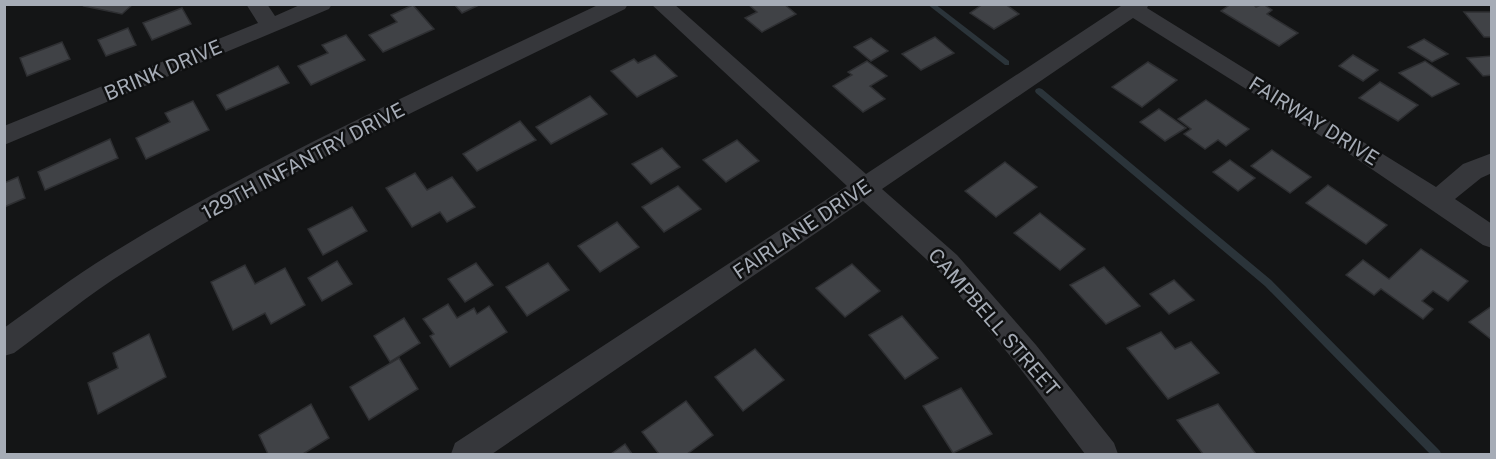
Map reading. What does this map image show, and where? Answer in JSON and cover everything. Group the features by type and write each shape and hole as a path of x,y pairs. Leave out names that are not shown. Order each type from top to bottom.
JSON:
{"street":[{"path":"256,4 271,26"},
{"name":"BRINK DRIVE","path":"4,136 322,4"},
{"name":"129TH INFANTRY DRIVE","path":"4,344 117,263 227,199 329,144 618,4"},
{"name":"CAMPBELL STREET","path":"661,4 948,263 1026,354 1103,454"},
{"name":"FAIRLANE DRIVE","path":"466,454 1136,7"},
{"name":"FAIRWAY DRIVE","path":"1136,7 1437,200 1491,238"},
{"path":"1437,200 1472,171 1491,162"}],"building":[{"path":"86,4 133,4 122,14 84,6"},
{"path":"454,4 481,4 462,13"},
{"path":"748,4 784,4 796,14 762,32 745,18 757,12"},
{"path":"983,4 1005,4 1019,14 994,29 970,13"},
{"path":"1231,4 1253,4 1256,7 1263,4 1272,10 1267,14 1298,33 1279,46 1221,11"},
{"path":"413,5 434,29 383,52 369,35 397,22 391,15"},
{"path":"182,8 191,24 152,40 143,23"},
{"path":"1464,12 1492,12 1492,37 1484,37"},
{"path":"128,28 136,45 106,56 98,40"},
{"path":"346,35 365,60 311,85 298,66 328,53 322,45"},
{"path":"935,37 954,53 921,70 902,54"},
{"path":"871,38 888,51 871,61 854,47"},
{"path":"1424,39 1448,54 1432,62 1408,47"},
{"path":"62,42 70,59 27,76 20,58"},
{"path":"655,55 677,76 637,97 611,71 634,59 638,63"},
{"path":"1353,55 1378,70 1363,81 1339,66"},
{"path":"1492,56 1492,75 1483,76 1467,58"},
{"path":"867,61 887,76 870,86 885,99 863,112 833,86 852,75 848,72"},
{"path":"1425,61 1459,84 1432,97 1399,73"},
{"path":"1148,62 1177,80 1142,107 1112,87"},
{"path":"278,66 289,83 226,110 217,95"},
{"path":"1380,82 1418,105 1398,121 1359,98"},
{"path":"590,96 607,114 551,144 536,127"},
{"path":"1206,100 1249,129 1226,146 1218,140 1205,149 1184,134 1191,129 1178,119"},
{"path":"193,101 209,130 146,159 136,138 170,122 165,113"},
{"path":"1159,109 1186,128 1165,141 1140,122"},
{"path":"520,121 536,140 477,171 463,154"},
{"path":"110,139 118,158 45,190 38,172"},
{"path":"737,140 759,161 726,182 703,160"},
{"path":"662,148 680,167 651,184 632,164"},
{"path":"1272,150 1311,177 1290,193 1251,166"},
{"path":"1230,160 1255,178 1238,191 1213,172"},
{"path":"1005,162 1037,187 996,217 965,191"},
{"path":"415,173 427,190 452,177 475,207 447,222 440,212 412,227 386,188"},
{"path":"18,177 25,198 4,207 4,183"},
{"path":"1328,185 1387,225 1366,244 1306,203"},
{"path":"678,186 701,209 664,232 642,207"},
{"path":"352,207 367,231 323,255 308,229"},
{"path":"1040,213 1085,249 1060,270 1014,233"},
{"path":"617,222 639,247 600,272 578,246"},
{"path":"1421,249 1468,281 1448,301 1433,291 1422,301 1433,309 1423,319 1381,289 1374,295 1346,275 1363,260 1389,279"},
{"path":"337,261 352,284 322,301 308,278"},
{"path":"476,263 493,285 465,302 448,279"},
{"path":"548,263 569,290 527,316 506,287"},
{"path":"852,264 880,291 845,317 816,288"},
{"path":"245,265 255,284 285,268 305,305 271,324 265,313 233,330 211,282"},
{"path":"1104,267 1140,306 1106,324 1070,285"},
{"path":"1174,280 1194,300 1169,314 1150,294"},
{"path":"448,304 457,318 474,308 477,314 489,306 507,332 450,367 430,336 434,334 423,319"},
{"path":"1492,306 1492,340 1469,322"},
{"path":"902,316 938,358 905,379 869,335"},
{"path":"404,318 420,343 390,362 374,336"},
{"path":"1161,332 1175,349 1191,342 1219,373 1168,399 1127,348"},
{"path":"149,334 166,377 98,414 88,383 118,368 113,353"},
{"path":"755,349 784,380 743,411 715,377"},
{"path":"399,358 418,389 369,420 350,387"},
{"path":"961,388 992,434 953,453 923,406"},
{"path":"686,401 713,435 687,454 659,454 642,432"},
{"path":"311,404 329,438 303,454 268,454 259,435"},
{"path":"1218,404 1256,454 1203,454 1177,420"},
{"path":"625,444 632,454 611,454"}],"waterway":[{"path":"930,4 1007,63"},
{"path":"1039,91 1268,283 1436,454"}]}
